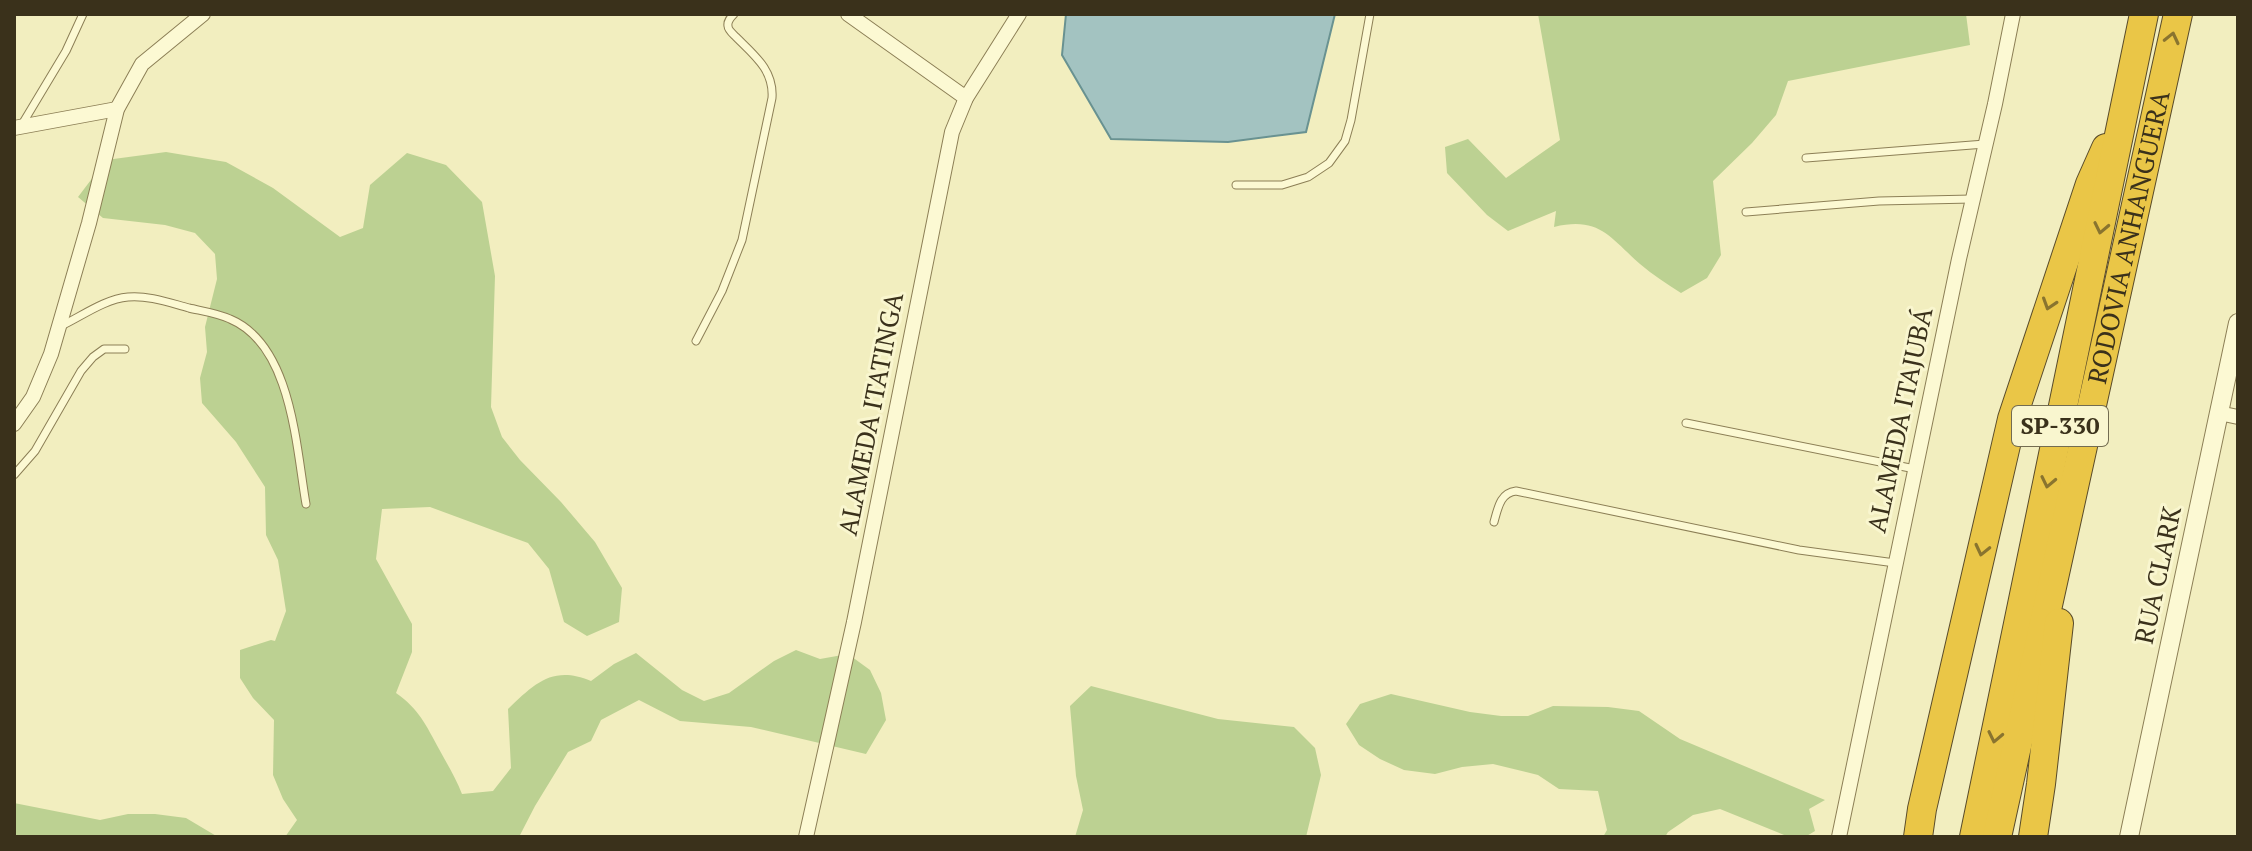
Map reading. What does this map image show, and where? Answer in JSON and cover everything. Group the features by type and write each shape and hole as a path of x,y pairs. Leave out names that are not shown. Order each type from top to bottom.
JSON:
{"highway":[{"name":"RODOVIA ANHANGUERA","path":"1974,837 2144,14"},
{"name":"RODOVIA ANHANGUERA","path":"1997,837 2178,14"},
{"path":"1918,837 2012,419 2090,184 2128,101"},
{"path":"2033,837 2057,642 2070,497"},
{"path":"1912,837 1922,809"}],"street":[{"path":"14,424 33,397 59,327 117,109 142,64 203,14"},
{"path":"848,14 966,98"},
{"name":"ALAMEDA ITATINGA","path":"806,837 854,622 952,132 966,98 1019,14"},
{"name":"ALAMEDA ITAJUBÁ","path":"1839,837 2013,14"},
{"path":"17,127 117,109"},
{"name":"RUA CLARK","path":"2129,837 2238,323"},
{"path":"2219,413 2238,417"}],"lane":[{"path":"17,127 66,51 83,14"},
{"path":"696,341 722,291 742,240 772,98 770,75 729,30 729,21 734,14"},
{"path":"1236,185 1282,185 1308,177 1329,163 1345,141 1351,120 1370,14"},
{"path":"1806,158 1985,144"},
{"path":"1746,212 1879,201 1972,199"},
{"path":"59,327 113,300 130,296 232,319 252,332 270,353 286,389 306,504"},
{"path":"14,475 35,451 87,364 104,349 125,349"},
{"path":"1686,423 1915,469"},
{"path":"1494,522 1503,497 1516,491 1799,550 1895,563"}],"green space":[{"path":"1538,14 1966,14 1970,45 1788,81 1776,115 1713,181 1721,255 1707,278 1681,293 1594,227 1570,224 1554,227 1556,211 1508,231 1487,215 1447,173 1445,147 1468,139 1506,178 1560,140"},
{"path":"166,152 226,162 273,188 340,237 363,228 370,185 407,153 446,165 482,202 495,276 491,407 502,437 595,542 622,588 619,622 587,636 564,622 549,569 528,543 430,507 382,509 376,559 412,624 412,652 396,693 421,718 462,794 493,791 511,768 508,709 527,691 555,676 566,675 591,681 636,653 682,690 704,701 729,693 774,661 796,650 820,659 848,654 870,670 881,693 886,720 866,754 751,727 680,721 639,700 601,720 591,741 568,752 519,837 285,837 297,820 283,799 273,775 274,720 253,698 240,678 240,650 275,641 286,611 278,560 266,535 265,487 236,442 202,403 200,378 207,352 205,327 217,279 215,254 195,233 165,225 103,218 78,197 106,160"},
{"path":"1091,686 1218,719 1294,727 1315,748 1321,775 1306,837 1075,837 1083,810 1076,776 1070,706"},
{"path":"1391,694 1501,716 1528,716 1553,706 1639,711 1680,739 1825,800 1809,809 1815,831 1805,837 1789,837 1720,809 1693,815 1665,837 1603,837 1607,830 1598,791 1559,789 1538,775 1493,764 1435,774 1404,770 1359,745 1346,724 1360,704"},
{"path":"14,803 100,820 128,814 186,818 218,837 14,837"}],"water":[{"path":"1066,14 1335,14 1306,132 1228,142 1111,139 1062,55"}]}
